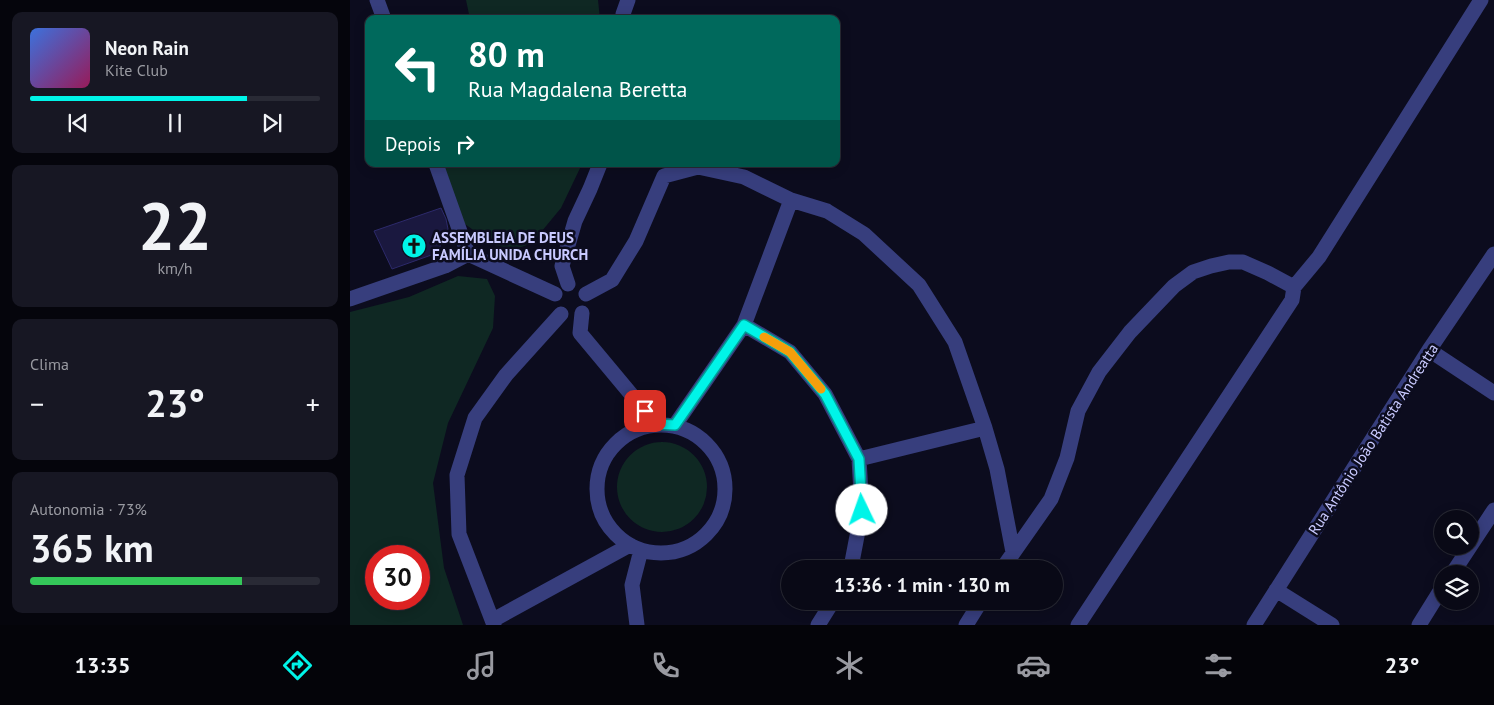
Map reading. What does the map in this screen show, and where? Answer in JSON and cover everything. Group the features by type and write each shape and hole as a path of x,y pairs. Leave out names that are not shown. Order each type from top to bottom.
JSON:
{"street":[{"path":"377,0 383,15"},
{"path":"623,15 628,0"},
{"path":"1078,625 1293,293 1319,257 1481,0"},
{"path":"437,167 468,254 555,294"},
{"path":"568,284 562,266 574,221 599,167"},
{"path":"586,294 612,280 636,241 664,176 698,167 744,177 792,200 827,211 864,234 919,285 955,342 985,428 997,470 1013,552"},
{"path":"675,425 744,325 792,200"},
{"path":"350,299 444,266 468,254"},
{"name":"Rua Antônio João Batista Andreatta","path":"1254,625 1429,350 1494,254"},
{"path":"1008,560 1051,499 1066,458 1078,412 1099,372 1130,332 1174,286 1194,272 1211,266 1242,262 1268,273 1293,293"},
{"path":"582,313 572,317 561,314 555,305 555,294 558,289 568,284 579,286 586,294 587,304 582,313 580,333 654,424"},
{"path":"561,314 506,375 475,418 457,475 459,534 493,623 636,547"},
{"path":"744,325 790,352 825,394 859,459 862,510 852,560"},
{"path":"1429,350 1494,393"},
{"path":"654,424 675,425 694,433 710,447 722,464 726,485 724,506 715,525 701,540 682,550 662,553 636,547 614,533 602,516 597,496 598,476 604,457 617,441 634,430 654,424"},
{"path":"859,459 985,428"},
{"path":"1458,565 1494,510"},
{"path":"636,547 632,585 637,625"},
{"path":"1276,590 1332,625"},
{"path":"1419,625 1434,601"},
{"path":"818,625 827,610"},
{"path":"966,625 975,610"}],"green space":[{"path":"466,0 598,0 600,15 469,15"},
{"path":"438,167 581,167 561,208 532,243 516,249 494,245 458,219"},
{"path":"458,276 487,279 495,296 493,328 448,423 433,483 444,568 463,625 350,625 350,312 409,297"},
{"path":"662,442 679,446 694,455 703,470 707,487 703,504 694,519 679,528 662,532 645,528 630,519 621,504 617,487 621,470 630,455 645,446"}],"building":[{"path":"441,208 448,229 437,253 392,269 374,231"}],"slow traffic":[{"path":"764,337 790,352 821,389"}],"place":[{"name":"ASSEMBLEIA DE DEUS FAMÍLIA UNIDA CHURCH","path":"414,246"}],"route":[{"path":"645,411 654,424 675,425 744,325 790,352 825,394 859,459 862,510"}]}
